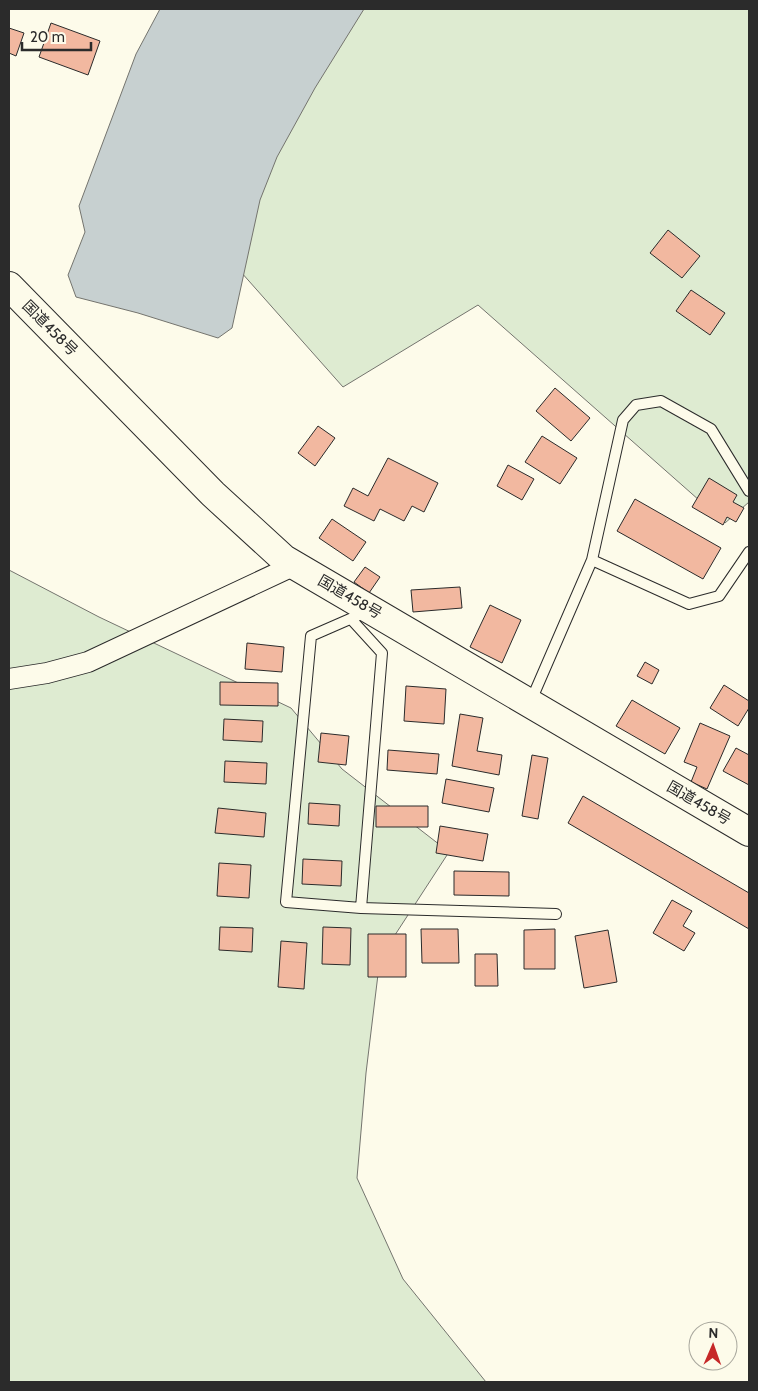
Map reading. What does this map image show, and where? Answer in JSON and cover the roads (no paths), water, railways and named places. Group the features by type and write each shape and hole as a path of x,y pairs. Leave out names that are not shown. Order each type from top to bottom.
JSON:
{"highway":[{"name":"国道458号","path":"9,286 213,494 284,559 295,565 361,614 530,704 749,832"}],"street":[{"path":"9,679 47,673 88,662 295,565"}],"lane":[{"path":"530,704 592,560 623,420 636,406 661,401 711,429 749,491"},
{"path":"592,560 689,604 719,596 749,552"},
{"path":"361,908 382,653 361,614 311,636 286,902 361,908 556,914"}]}
